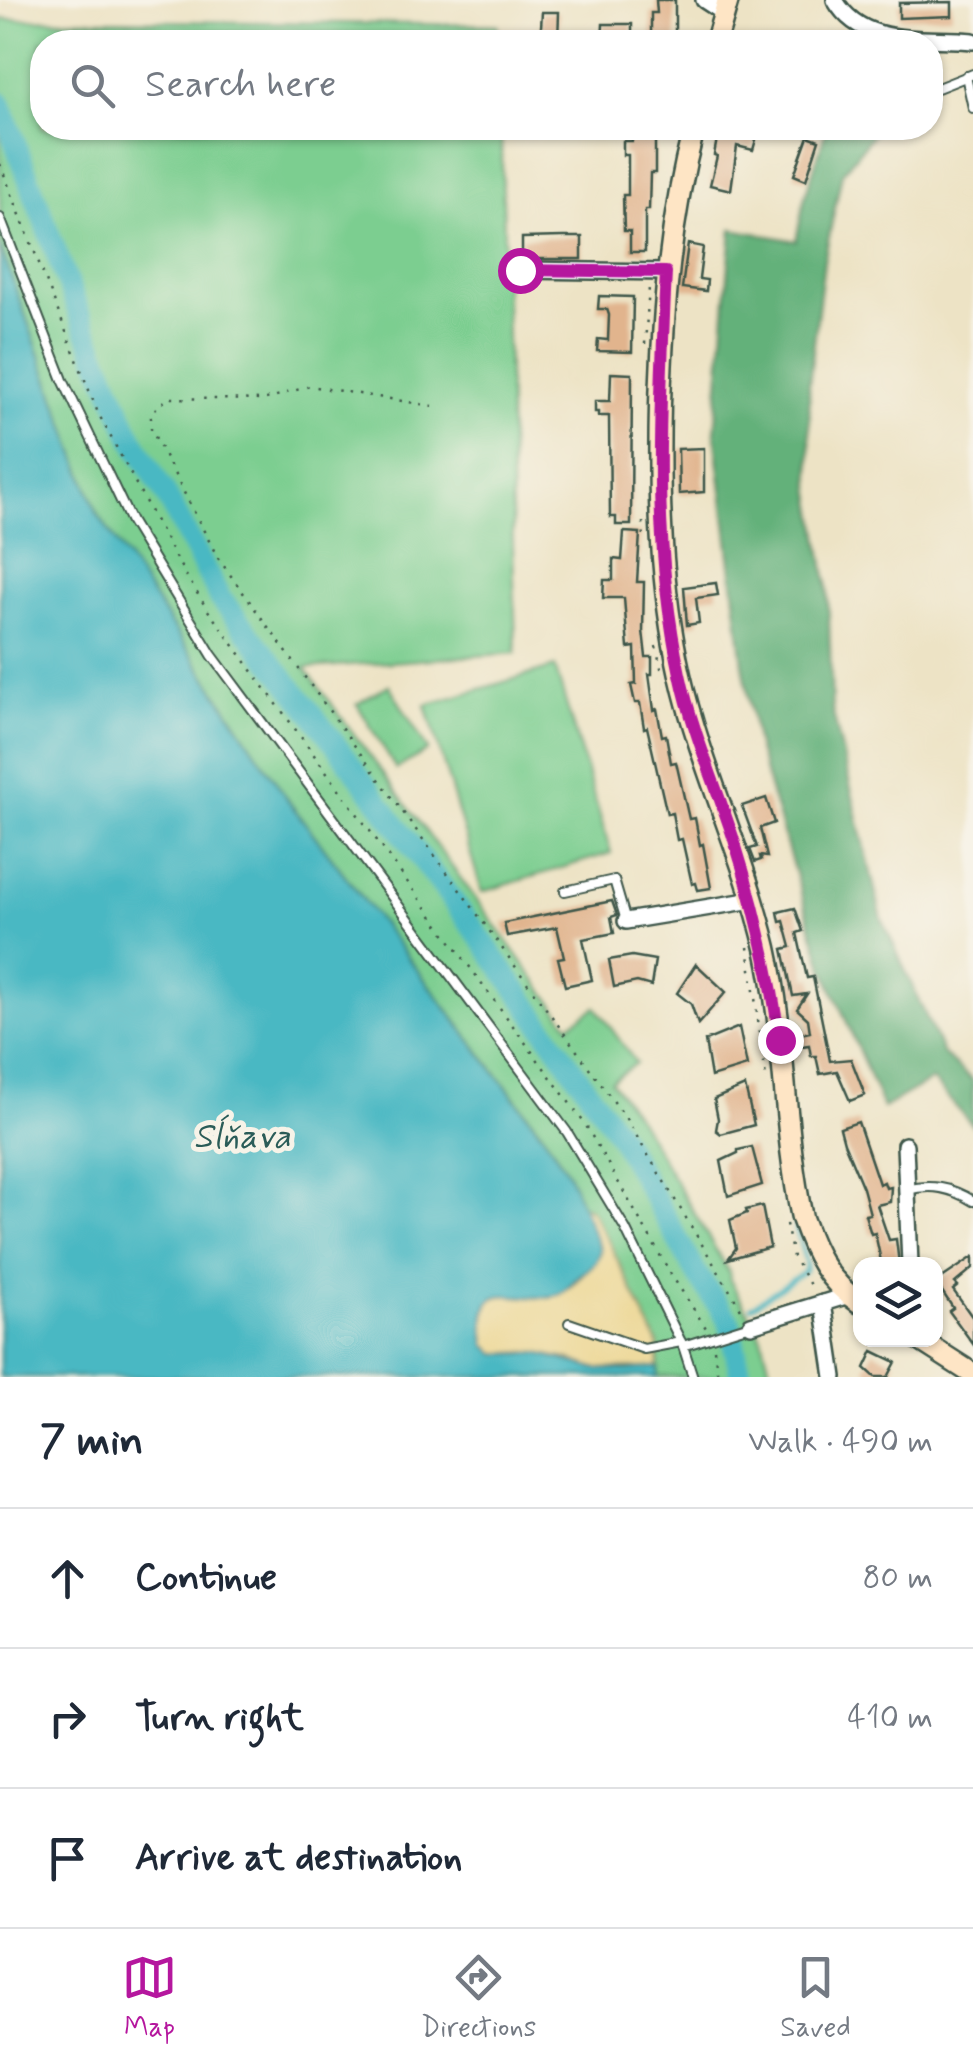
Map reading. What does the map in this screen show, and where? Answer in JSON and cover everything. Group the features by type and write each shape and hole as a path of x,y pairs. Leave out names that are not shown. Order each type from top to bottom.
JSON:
{"main road":[{"path":"691,140 675,208 666,272 660,475 670,622 694,728 753,900 772,980 802,1218 818,1260 853,1297"},
{"path":"931,1347 973,1374"}],"street":[{"path":"704,0 726,6"},
{"path":"835,0 848,19 865,30"},
{"path":"943,39 973,42"},
{"path":"520,270 666,272"},
{"path":"626,921 753,900"},
{"path":"905,1145 910,1257"},
{"path":"746,1326 823,1302 853,1299"},
{"path":"823,1302 834,1377"}],"lane":[{"path":"943,85 969,74 973,108"},
{"path":"0,218 63,380 131,522 212,655 567,1132 626,1228 682,1344 692,1377"},
{"path":"564,891 614,880 626,921"},
{"path":"906,1190 928,1185 973,1201"},
{"path":"569,1323 644,1349 713,1338 746,1326"}],"path":[{"path":"0,164 98,414 176,560 206,609 585,1124 672,1276 713,1338 718,1377"},
{"path":"433,406 310,386 263,400 170,398 157,406 151,417 151,429 218,558 625,1117 746,1326"}],"green space":[{"path":"0,19 498,25 498,30 30,30 30,140 501,140 516,653 305,668 569,1025 596,1007 636,1063 611,1081 638,1118 729,1272 762,1338 772,1377 658,1377 658,1344 547,1139 292,806 97,513 0,246"},
{"path":"823,140 868,140 842,173 824,261 809,384 811,487 828,589 832,709 882,919 943,1054 973,1081 973,1126 932,1080 883,1108 823,966 757,747 715,432 732,229 796,241"},
{"path":"555,667 611,853 482,892 426,705"},
{"path":"389,685 428,750 396,769 357,704"}],"sand":[{"path":"580,1205 591,1210 658,1344 658,1368 597,1369 527,1352 496,1354 486,1345 484,1321 493,1298 559,1294 593,1261 600,1249"}],"water":[{"name":"Sĺňava","path":"0,246 97,513 292,806 568,1173 600,1249 597,1260 560,1294 494,1298 487,1306 484,1321 486,1345 496,1354 538,1353 597,1369 655,1367 658,1377 0,1377"}],"building":[{"path":"656,0 675,0 675,30 651,30 651,13 657,13"},
{"path":"952,2 952,16 899,18 899,3"},
{"path":"542,12 559,12 558,30 541,30"},
{"path":"603,24 632,24 632,30 603,30"},
{"path":"655,140 655,173 650,173 649,210 645,210 645,252 630,252 630,231 624,231 628,155 623,155 623,141"},
{"path":"717,140 756,140 753,150 737,146 731,190 710,185 717,156"},
{"path":"807,140 819,140 806,180 794,175"},
{"path":"582,237 582,259 522,259 522,238"},
{"path":"688,244 703,247 699,279 707,280 706,291 682,288"},
{"path":"599,296 633,297 632,352 597,351 598,339 608,340 609,315 607,309 598,309"},
{"path":"611,373 632,374 631,525 616,525 616,517 610,517 609,416 598,416 595,412 595,401 610,401"},
{"path":"704,448 704,492 679,494 678,449"},
{"path":"624,532 640,533 637,582 644,582 643,631 646,657 652,657 649,674 654,710 657,709 662,736 666,735 671,763 676,762 689,819 695,818 711,888 698,890 696,883 692,884 682,839 677,840 672,813 667,814 647,727 644,728 640,703 635,703 631,685 636,684 635,647 628,648 624,598 603,598 604,580 613,580 613,559 622,560"},
{"path":"716,583 718,595 696,598 699,623 687,625 684,587"},
{"path":"766,798 774,823 760,828 767,857 760,856 761,860 755,862 750,849 757,847 742,806"},
{"path":"612,901 617,915 611,917 614,933 583,939 592,980 565,986 558,958 564,957 557,927 507,936 504,923"},
{"path":"795,908 803,931 797,933 807,978 813,977 830,1061 851,1059 865,1095 850,1101 837,1071 820,1074 809,1045 802,1046 800,1034 810,1032 808,1019 797,1009 807,994 793,996 783,949 791,947 778,912"},
{"path":"632,956 655,960 651,986 637,982 614,987 609,960"},
{"path":"696,964 726,992 698,1024 691,1004 677,993"},
{"path":"739,1027 747,1066 711,1077 705,1041"},
{"path":"745,1086 754,1125 721,1134 716,1130 714,1099"},
{"path":"858,1122 879,1184 884,1182 886,1188 891,1187 890,1202 877,1205 889,1240 896,1239 898,1257 880,1257 875,1233 871,1234 865,1215 870,1214 863,1188 840,1128"},
{"path":"752,1147 762,1185 728,1196 721,1161 738,1150"},
{"path":"762,1206 770,1247 728,1259 736,1248 730,1220"},
{"path":"973,1257 973,1268 955,1283 958,1286 953,1290 973,1318 973,1344 949,1311 953,1308 943,1293 943,1277"},
{"path":"873,1351 896,1362 888,1377 875,1377 865,1368"}],"waterway":[{"path":"0,103 80,316 132,438 220,598 474,929 619,1135 698,1276 729,1321 741,1377"},
{"path":"751,1307 805,1271 795,1226"},
{"path":"727,1318 734,1315"}],"route":[{"path":"520,270 666,272 659,440 660,510 670,622 694,728 733,836 766,949 780,1040"}]}
